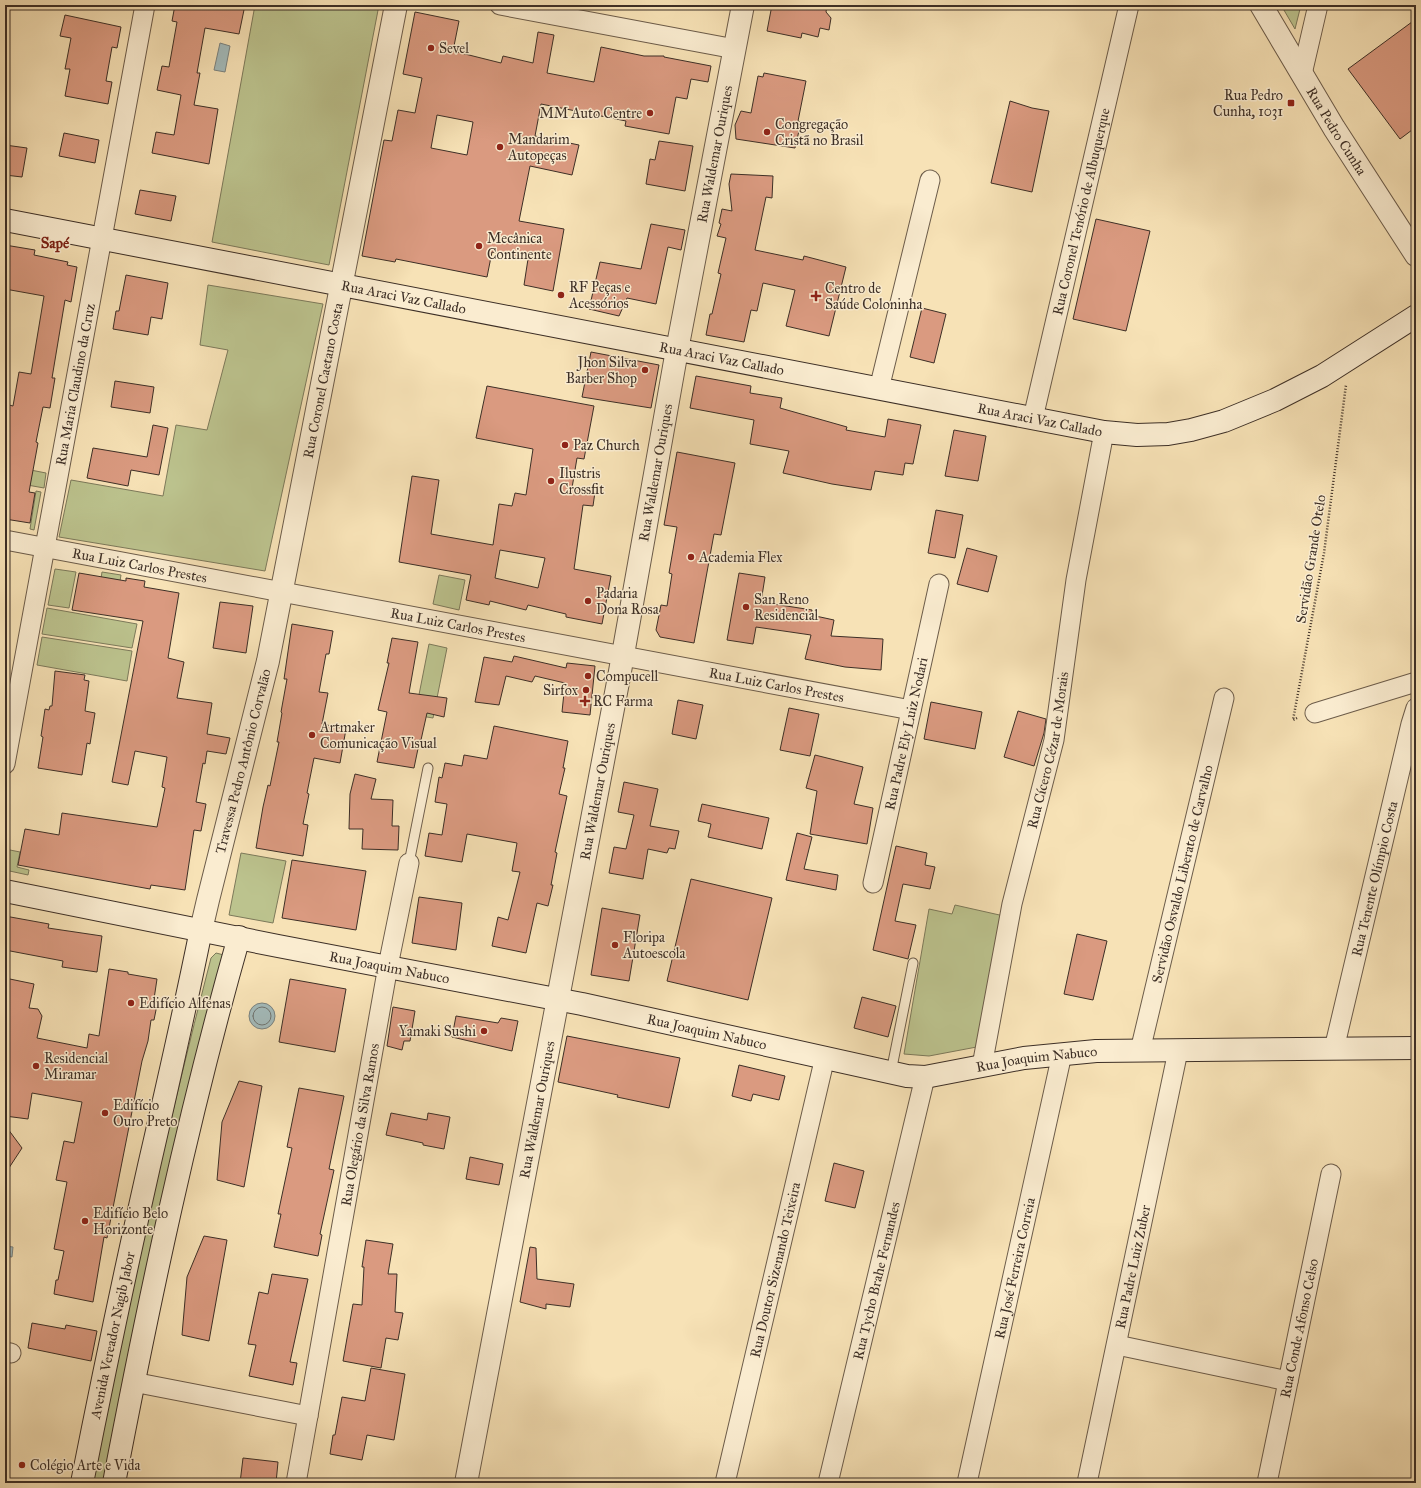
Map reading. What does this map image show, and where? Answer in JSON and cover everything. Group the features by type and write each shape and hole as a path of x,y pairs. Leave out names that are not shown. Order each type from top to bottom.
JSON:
{"main road":[{"name":"Rua Coronel Caetano Costa","path":"281,592 396,5"},
{"name":"Rua Waldemar Ouriques","path":"466,1483 623,656 677,350 743,5"},
{"name":"Rua Pedro Cunha","path":"1261,5 1334,128 1416,255"},
{"name":"Rua Araci Vaz Callado","path":"5,220 1104,432 1137,435 1168,434 1191,430 1224,421 1275,400 1322,376 1416,316"},
{"name":"Travessa Pedro Antônio Corvalão","path":"201,930 268,661 281,592"},
{"name":"Rua Joaquim Nabuco","path":"5,891 558,1000 825,1057 890,1073 925,1077 1024,1058 1096,1051 1416,1048"},
{"name":"Avenida Vereador Nagib Jabor","path":"82,1483 103,1376 149,1167 170,1080 201,930"},
{"path":"114,1483 133,1382 177,1178 239,937"},
{"path":"170,1080 201,1085"},
{"path":"103,1376 133,1382"}],"street":[{"name":"Rua Maria Claudino da Cruz","path":"5,764 145,5"},
{"path":"500,5 735,49"},
{"name":"Rua Coronel Tenório de Albuquerque","path":"1033,418 1129,5"},
{"path":"1302,74 1318,5"},
{"path":"880,389 930,180"},
{"name":"Rua Cícero Cézar de Morais","path":"982,1066 1012,904 1054,740 1076,580 1104,432"},
{"name":"Rua Luiz Carlos Prestes","path":"5,540 911,710"},
{"name":"Rua Padre Ely Luiz Nodari","path":"873,883 939,584"},
{"path":"1315,713 1416,682"},
{"name":"Servidão Osvaldo Liberato de Carvalho","path":"1140,1051 1224,698"},
{"name":"Rua Tenente Olímpio Costa","path":"1334,1049 1416,708"},
{"name":"Rua Olegário da Silva Ramos","path":"296,1483 388,966 409,863"},
{"name":"Rua Padre Luiz Zuber","path":"1088,1483 1178,1051"},
{"name":"Rua José Ferreira Correia","path":"967,1483 1062,1054"},
{"name":"Rua Doutor Sizenando Teixeira","path":"725,1483 825,1057"},
{"name":"Rua Tycho Brahe Fernandes","path":"828,1483 925,1077"},
{"name":"Rua Conde Afonso Celso","path":"1267,1483 1331,1174"},
{"path":"1117,1344 1288,1382"},
{"path":"133,1382 308,1416"}],"lane":[{"name":"Rua Olegário da Silva Ramos","path":"409,863 428,768"},
{"path":"890,1073 914,963"}],"path":[{"name":"Servidão Grande Otelo","path":"1315,713 1293,720 1324,553 1347,379"}],"green space":[{"path":"255,5 379,5 329,265 212,242"},
{"path":"1281,5 1301,5 1295,29"},
{"path":"208,285 323,304 265,571 59,537 71,480 163,496 176,425 207,430 228,350 200,345"},
{"path":"5,465 46,473 44,488 5,481"},
{"path":"36,491 41,492 34,530 30,529"},
{"path":"55,569 76,572 69,608 48,605"},
{"path":"102,572 121,575 118,593 99,591"},
{"path":"439,575 465,580 459,610 433,604"},
{"path":"47,608 137,624 132,648 42,634"},
{"path":"42,637 132,651 127,681 37,665"},
{"path":"429,644 447,648 433,718 415,715"},
{"path":"5,849 20,852 17,867 29,870 28,875 5,870"},
{"path":"241,853 286,861 273,923 229,915"},
{"path":"955,905 1004,916 982,1046 929,1056 904,1054 929,909 952,914"},
{"path":"216,953 224,955 109,1483 92,1483 133,1285 163,1154 211,958"}],"water":[{"path":"220,43 230,46 225,72 214,70"},
{"path":"262,1003 271,1007 275,1016 271,1025 262,1029 253,1025 249,1016 253,1007"},
{"path":"5,1246 13,1247 12,1257 5,1256"}],"building":[{"path":"175,5 245,5 239,34 205,28 197,73 200,73 194,105 218,109 209,164 152,153 156,132 174,135 181,95 157,90 162,66 169,67 177,22 172,21"},
{"path":"772,5 827,5 826,12 831,18 829,30 820,28 818,37 802,33 801,38 767,31"},
{"path":"415,12 459,21 453,51 501,63 503,56 533,63 538,32 554,35 547,73 594,82 601,47 644,56 664,56 711,66 708,82 691,79 687,99 676,97 669,134 625,126 626,121 541,104 535,136 579,145 572,175 530,166 519,221 564,229 553,291 524,285 528,259 492,252 487,277 396,259 395,262 362,256 384,140 392,141 398,110 415,113 422,78 403,74","holes":["437,115 473,122 467,155 431,148"]},
{"path":"65,15 121,27 117,48 112,47 106,81 112,82 108,104 65,96 70,69 65,69 71,38 60,36"},
{"path":"1416,19 1416,127 1400,139 1348,69"},
{"path":"764,73 806,81 798,121 801,122 795,148 736,139 735,125 741,111 751,113 758,76 763,77"},
{"path":"1010,101 1032,108 1049,111 1032,192 991,183"},
{"path":"64,133 99,140 95,163 59,156"},
{"path":"659,141 693,146 685,191 646,184 650,159 655,160"},
{"path":"5,145 27,148 22,177 5,175"},
{"path":"731,174 773,176 772,198 766,197 755,250 803,260 804,256 846,267 829,336 786,326 795,290 763,283 757,311 751,310 744,342 706,335 721,274 718,273 726,238 717,236 721,224 719,223 722,209 732,211 729,184"},
{"path":"140,190 176,196 171,221 135,214"},
{"path":"1096,219 1150,231 1126,331 1073,319"},
{"path":"651,224 685,230 681,250 668,247 656,304 627,298 619,316 589,309 600,262 641,269"},
{"path":"5,245 35,250 34,255 68,262 67,265 77,267 71,302 65,300 52,378 55,378 50,408 43,407 36,442 38,443 29,492 35,493 30,523 5,519 5,404 13,406 19,372 31,374 44,296 5,289"},
{"path":"126,275 168,283 162,319 151,317 148,335 113,329 116,311 119,311"},
{"path":"922,308 946,314 934,363 910,357"},
{"path":"591,352 659,365 651,408 582,397"},
{"path":"696,376 751,386 750,393 782,398 780,408 847,427 846,430 885,437 888,419 921,425 913,464 905,463 903,475 875,471 871,490 832,484 783,473 789,451 750,444 754,420 690,408"},
{"path":"115,381 154,387 150,413 111,407"},
{"path":"487,386 594,406 584,459 577,458 572,488 595,492 593,506 583,505 574,569 611,576 602,624 566,617 566,614 528,605 526,610 490,601 489,605 466,600 471,575 399,562 412,476 439,480 431,534 493,545 499,504 512,506 515,493 526,495 533,449 476,438","holes":["500,550 545,558 538,588 495,578"]},
{"path":"153,425 168,428 159,475 131,470 128,486 87,478 93,448 147,457"},
{"path":"954,430 986,436 978,481 945,476"},
{"path":"677,452 735,463 721,535 714,534 694,643 660,637 656,630 661,605 667,606 672,574 669,573 677,527 664,525"},
{"path":"936,510 963,515 955,558 928,553"},
{"path":"967,548 997,556 988,592 957,584"},
{"path":"79,573 126,581 126,578 145,581 144,587 179,593 168,658 184,662 177,698 212,703 207,734 230,738 226,754 207,751 205,764 203,763 196,802 206,804 201,831 194,830 185,890 151,885 150,889 18,865 25,829 59,835 62,813 157,827 165,788 162,787 167,757 135,751 128,785 112,782 143,621 72,610"},
{"path":"739,573 765,577 761,602 812,610 811,615 834,620 831,636 883,639 881,670 845,667 805,659 811,635 756,627 753,644 727,640"},
{"path":"220,602 253,606 246,653 213,648"},
{"path":"292,624 333,631 329,654 326,654 319,692 328,693 322,724 346,729 340,763 314,758 303,824 308,825 303,856 256,848 263,807 268,785 270,786 279,742 277,742 287,679 284,679"},
{"path":"392,638 418,642 409,693 447,698 444,717 427,713 414,768 377,762 387,712 378,710 389,663 387,663"},
{"path":"514,656 566,668 567,663 595,666 590,715 562,712 565,683 535,676 532,682 506,676 499,705 475,702 484,657 512,662"},
{"path":"55,671 85,675 84,680 89,681 85,711 95,713 90,744 87,743 82,775 38,768 43,737 41,736 45,709 49,710 50,706 52,706"},
{"path":"678,700 703,705 696,739 672,734"},
{"path":"931,702 982,712 975,749 924,739"},
{"path":"789,708 819,714 810,756 780,750"},
{"path":"1018,711 1046,719 1044,733 1034,766 1004,757"},
{"path":"494,726 568,741 563,768 565,768 559,794 567,796 555,852 557,853 551,885 553,885 548,906 537,903 526,953 492,946 498,917 508,920 520,872 512,871 517,843 467,834 462,862 425,856 429,833 442,835 447,804 435,802 439,777 442,778 445,763 462,766 464,755 487,759"},
{"path":"815,755 863,767 854,804 873,808 867,844 810,834 817,791 806,788"},
{"path":"355,774 376,779 371,799 393,800 392,826 399,826 398,850 362,849 363,829 349,829 350,794"},
{"path":"624,782 658,789 650,826 679,831 675,849 669,848 667,853 648,849 643,879 609,873 614,847 626,849 634,815 618,812"},
{"path":"702,804 769,818 762,849 708,837 711,824 698,821"},
{"path":"797,833 812,837 804,869 838,875 836,890 786,880"},
{"path":"896,846 927,853 925,865 935,867 930,889 903,884 895,921 916,925 908,959 873,950"},
{"path":"292,860 366,871 356,930 282,918"},
{"path":"691,879 772,898 748,1000 667,981"},
{"path":"419,897 462,903 456,950 412,943"},
{"name":"Floripa Autoescola","path":"602,908 640,915 629,981 591,975"},
{"path":"5,916 49,924 48,928 102,936 97,972 62,967 63,961 5,950"},
{"path":"1077,934 1107,941 1093,1000 1064,994"},
{"path":"109,969 157,979 154,999 158,1000 154,1020 151,1020 148,1041 142,1061 107,1238 104,1237 93,1302 54,1294 56,1280 58,1280 64,1251 54,1249 67,1182 56,1180 64,1141 74,1143 82,1102 32,1093 28,1119 5,1116 5,978 34,984 29,1008 38,1009 42,1016 37,1038 87,1048 89,1034 99,1036"},
{"path":"290,979 346,989 335,1052 279,1042"},
{"path":"862,997 896,1006 888,1037 854,1028"},
{"path":"393,1007 415,1011 410,1041 404,1041 402,1050 387,1046"},
{"name":"Yamaki Sushi","path":"456,1016 498,1023 501,1018 518,1021 512,1051 452,1037"},
{"path":"567,1036 680,1058 669,1108 558,1082"},
{"path":"739,1065 785,1076 779,1100 753,1094 751,1101 732,1096"},
{"path":"239,1081 262,1086 244,1187 217,1180 222,1122"},
{"path":"299,1088 344,1096 329,1169 334,1170 320,1234 322,1235 318,1256 274,1247 281,1214 278,1214 292,1148 287,1147"},
{"path":"391,1113 427,1120 428,1113 450,1117 444,1149 386,1135"},
{"path":"5,1125 22,1148 5,1174"},
{"path":"470,1157 503,1164 499,1185 466,1179"},
{"path":"834,1163 864,1171 855,1208 825,1201"},
{"path":"204,1236 227,1240 209,1341 182,1335 187,1277"},
{"path":"366,1240 393,1244 388,1274 397,1274 395,1312 403,1313 398,1340 386,1338 381,1368 343,1361 353,1304 362,1305 364,1267 362,1267"},
{"path":"530,1247 536,1248 537,1279 574,1284 570,1307 546,1304 546,1309 520,1302"},
{"path":"272,1274 308,1279 290,1362 297,1363 293,1385 249,1376 256,1345 248,1344 259,1292 268,1294"},
{"path":"32,1323 65,1329 66,1325 97,1331 91,1361 28,1348"},
{"path":"371,1368 405,1374 394,1440 367,1435 362,1460 330,1454 342,1397 365,1401"},
{"path":"243,1458 278,1462 276,1483 240,1483"}],"place":[{"name":"Sevel","path":"431,48"},
{"name":"Rua Pedro Cunha, 1031","path":"1291,103"},
{"name":"MM Auto Centre","path":"650,113"},
{"name":"Congregação Cristã no Brasil","path":"767,132"},
{"name":"Mandarim Autopeças","path":"500,147"},
{"name":"Mecânica Continente","path":"479,246"},
{"name":"RF Peças e Acessórios","path":"561,295"},
{"name":"Centro de Saúde Coloninha","path":"816,296"},
{"name":"Jhon Silva Barber Shop","path":"645,370"},
{"name":"Paz Church","path":"565,445"},
{"name":"Ilustris Crossfit","path":"551,481"},
{"name":"Academia Flex","path":"691,557"},
{"name":"Padaria Dona Rosa","path":"588,601"},
{"name":"San Reno Residencial","path":"746,607"},
{"name":"Compucell","path":"588,676"},
{"name":"Sirfox","path":"586,690"},
{"name":"RC Farma","path":"585,701"},
{"name":"Artmaker Comunicação Visual","path":"312,735"},
{"name":"Floripa Autoescola","path":"615,945"},
{"name":"Edifício Alfenas","path":"131,1003"},
{"name":"Yamaki Sushi","path":"484,1031"},
{"name":"Residencial Miramar","path":"36,1066"},
{"name":"Edifício Ouro Preto","path":"105,1113"},
{"name":"Edifício Belo Horizonte","path":"85,1221"},
{"name":"Colégio Arte e Vida","path":"22,1465"}],"district":[{"name":"Sapé","path":"55,243"}]}
